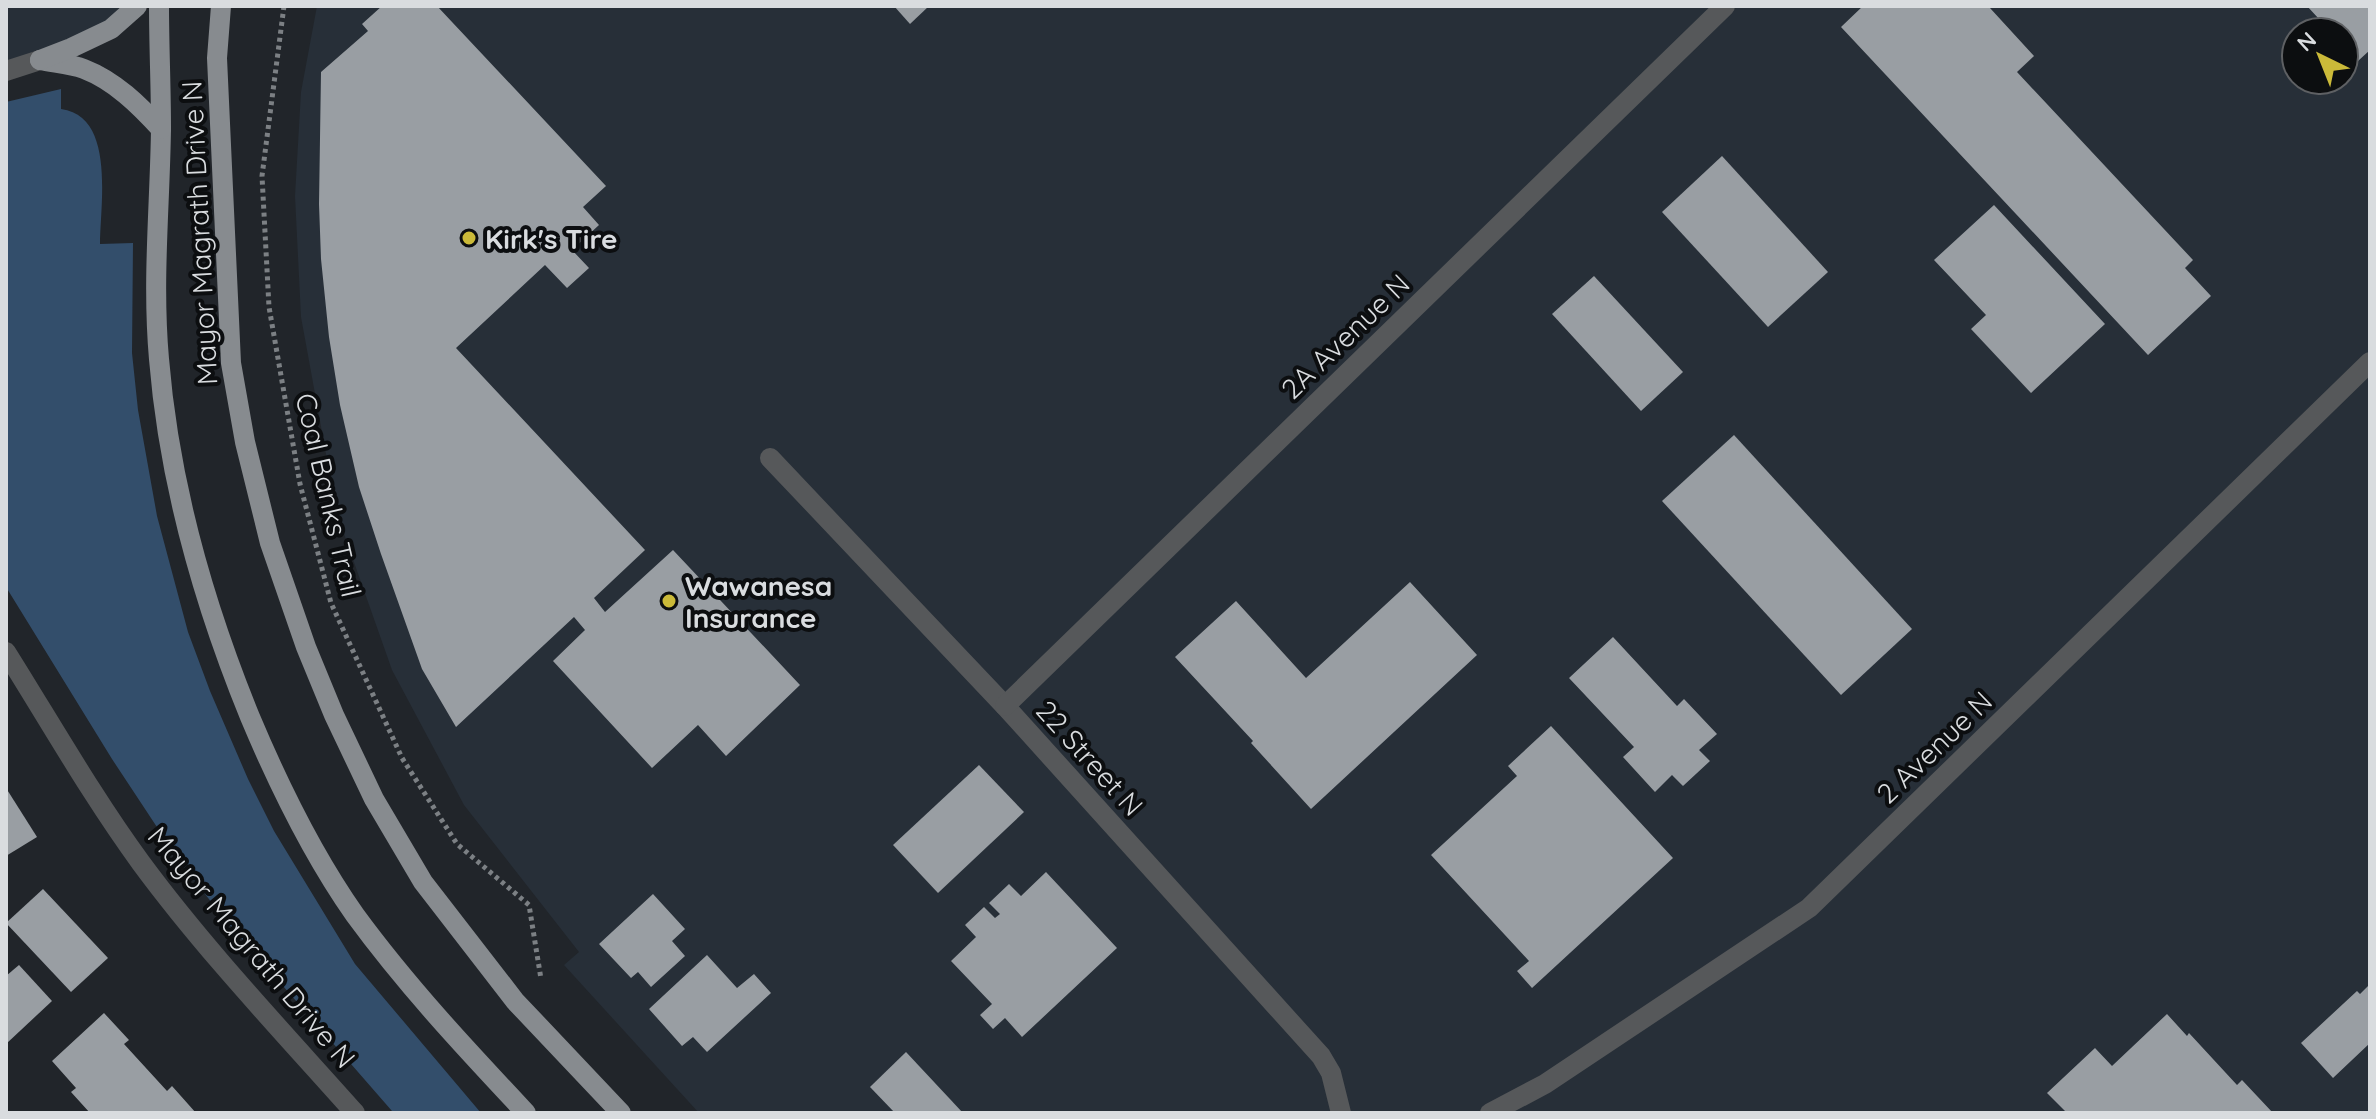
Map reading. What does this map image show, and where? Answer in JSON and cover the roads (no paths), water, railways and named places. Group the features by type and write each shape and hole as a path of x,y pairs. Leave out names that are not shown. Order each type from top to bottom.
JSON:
{"main road":[{"path":"40,60 111,29 137,6"},
{"name":"Mayor Magrath Drive N","path":"159,6 161,129 156,242 159,358 172,455 193,558 230,669 277,781 314,849 354,912 401,976 526,1113"},
{"name":"Mayor Magrath Drive N","path":"221,6 217,58 231,363 245,442 270,543 306,647 374,799 423,882 515,1001 621,1113"},
{"path":"40,60 83,68 96,75 138,104 161,129"}],"street":[{"name":"2A Avenue N","path":"1005,706 1725,6"},
{"path":"6,71 40,60"},
{"name":"2 Avenue N","path":"1490,1113 1545,1084 1809,908 2370,362"},
{"name":"22 Street N","path":"770,458 1005,706 1321,1056 1331,1073 1341,1113"},
{"name":"Mayor Magrath Drive N","path":"6,652 140,861 229,971 355,1113"}],"place":[{"name":"Kirk's Tire","path":"469,238"},
{"name":"Wawanesa Insurance","path":"669,601"}]}
